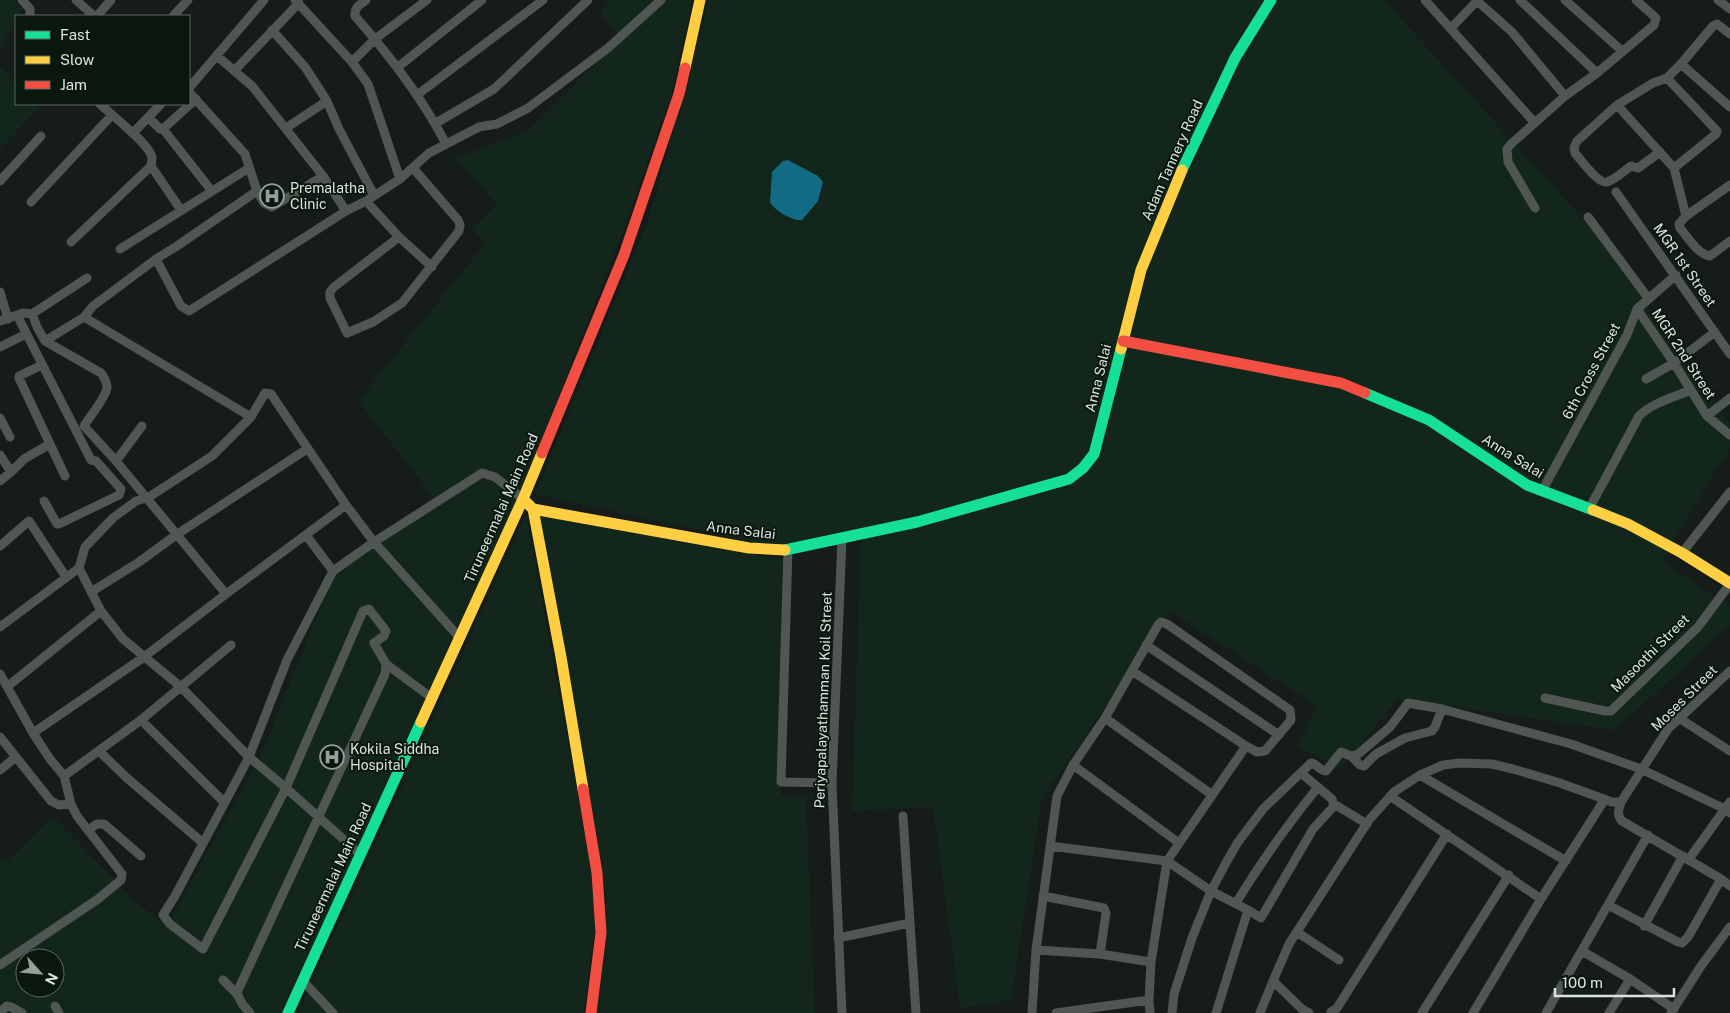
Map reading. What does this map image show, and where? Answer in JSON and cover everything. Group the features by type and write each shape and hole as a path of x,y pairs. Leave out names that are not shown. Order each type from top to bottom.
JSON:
{"street":[{"path":"22,0 30,9 30,15"},
{"path":"76,0 94,15"},
{"path":"96,15 112,0"},
{"path":"174,15 188,0"},
{"path":"190,87 264,0"},
{"path":"366,0 357,7 355,16 398,68 436,123 446,144"},
{"path":"352,62 375,39 427,0"},
{"path":"398,68 482,0"},
{"path":"417,96 543,0"},
{"path":"436,123 494,89 588,0"},
{"path":"156,259 181,306 189,311 346,211 400,179 428,153 479,127 497,124 528,108 608,48 661,0"},
{"name":"Tiruneermalai Main Road","path":"288,1013 523,499 624,255 679,94 700,0"},
{"name":"Adam Tannery Road","path":"1123,341 1141,270 1184,166 1235,57 1271,0"},
{"path":"1425,0 1534,122"},
{"path":"1520,0 1597,73"},
{"path":"1565,0 1622,51"},
{"path":"1535,208 1508,162 1507,150 1534,122 1654,25 1656,18 1636,0"},
{"path":"1718,0 1730,10"},
{"path":"1451,28 1476,1 1512,32 1565,96"},
{"path":"234,71 297,2 352,62 368,84 400,179"},
{"path":"1660,152 1638,168 1631,166 1609,182 1604,183 1598,180 1575,153 1574,148 1577,141 1617,106 1653,83 1667,78 1713,26 1717,24 1730,34"},
{"path":"272,30 305,67 327,101 370,198 399,237 432,266"},
{"path":"217,56 252,86 286,128 346,211"},
{"path":"1681,64 1730,107"},
{"path":"1667,78 1716,131 1716,134 1674,168"},
{"path":"190,93 245,154 257,191 264,203 272,207 322,176"},
{"path":"190,104 196,99"},
{"path":"286,128 327,101"},
{"path":"104,105 112,115 133,133 152,155 151,166 181,210"},
{"path":"133,133 161,105"},
{"path":"163,129 189,105"},
{"path":"1617,106 1674,168 1686,216"},
{"path":"31,202 112,115"},
{"path":"149,118 160,129 163,129 211,190"},
{"path":"0,181 41,136"},
{"path":"71,242 151,166"},
{"path":"120,249 211,190 249,168"},
{"path":"399,237 330,292 330,298 347,333 373,322 402,303 459,231 460,225 413,168"},
{"path":"1730,185 1681,220 1680,228 1704,255 1710,256 1730,241"},
{"path":"45,341 84,317 93,306 156,259 178,246 257,191"},
{"name":"MGR 1st Street","path":"1616,192 1730,354"},
{"path":"1588,217 1648,298"},
{"name":"6th Cross Street","path":"1542,492 1626,335 1637,309 1676,275"},
{"path":"8,318 23,313 32,314 87,278"},
{"path":"0,292 8,318 26,334 91,460 96,461 121,489 119,495 59,524 57,524 44,501"},
{"name":"MGR 2nd Street","path":"1637,309 1674,362 1708,416 1730,434"},
{"path":"32,314 45,341 91,366 101,373 106,380 107,388 84,426 116,461 226,594"},
{"path":"84,317 251,417"},
{"path":"1646,379 1674,362 1715,332"},
{"path":"0,347 26,334"},
{"name":"Anna Salai","path":"533,509 749,548 788,550 917,522 1069,478 1080,473 1094,454 1123,341 1341,383 1429,420 1527,485 1628,524 1682,553 1730,583"},
{"path":"42,365 19,376 19,378 64,476"},
{"path":"1589,509 1639,416 1658,404 1691,390"},
{"path":"0,627 79,568 85,546 113,518 136,500 146,498 212,456 251,417 265,393 271,394 346,506 374,542 459,637"},
{"path":"1708,416 1730,398"},
{"path":"0,418 10,437"},
{"path":"116,461 142,426"},
{"path":"0,481 24,459 50,444"},
{"path":"91,592 307,449"},
{"path":"0,455 11,472"},
{"path":"432,698 386,664 374,643 384,636 386,631 371,611 366,609 363,611 286,788 203,949 170,924 163,915 249,757 287,660 333,571 374,542 482,473 495,478 533,509 561,657 597,873 601,933 592,1013"},
{"path":"1682,553 1730,492"},
{"path":"33,733 144,657 346,506"},
{"path":"0,546 30,521 66,578"},
{"path":"306,535 333,571"},
{"name":"Periyapalayathamman Koil Street","path":"842,538 832,783 842,1013"},
{"path":"788,550 781,782 832,783"},
{"path":"79,568 101,611 123,639 181,687 249,757 360,854"},
{"name":"Masoothi Street","path":"1545,698 1611,711 1698,626 1730,583"},
{"path":"8,686 101,611"},
{"path":"1032,1013 1036,950 1057,796 1073,765 1105,718 1146,646 1160,623 1167,624 1290,710 1291,720 1265,751 1262,752 1246,746 1132,671"},
{"path":"64,776 141,720 231,644"},
{"path":"1146,646 1279,735"},
{"path":"237,994 385,674 386,664"},
{"name":"Moses Street","path":"1620,802 1624,799 1659,740 1679,718 1730,671"},
{"path":"0,674 33,733 64,776 71,804 77,816 122,874 120,880 98,899 0,965"},
{"path":"1351,756 1357,755 1390,727 1408,703 1442,708 1571,744 1641,769 1728,808 1686,858 1644,926"},
{"path":"1172,1013 1174,994 1192,938 1211,891 1238,842 1263,809 1312,763 1326,771 1341,752 1351,756 1360,765 1364,766 1376,754 1405,738 1432,732 1442,708"},
{"path":"1105,718 1211,794"},
{"path":"1679,718 1730,751"},
{"path":"141,720 224,802"},
{"path":"0,738 51,801 60,805 71,804"},
{"path":"1150,1013 1151,962 1167,861 1211,794 1246,746"},
{"path":"99,751 203,843"},
{"path":"1,767 16,757"},
{"path":"1260,1013 1289,944 1367,824 1394,792 1420,775 1443,766 1460,763 1492,764 1513,769 1612,802 1620,802 1619,818 1722,879 1730,886"},
{"path":"1073,765 1179,843"},
{"path":"1301,773 1332,799 1334,804 1367,824"},
{"path":"1420,775 1566,861"},
{"path":"1236,903 1266,854 1318,788"},
{"path":"1390,796 1541,899"},
{"path":"1473,1013 1541,899 1605,799"},
{"path":"1050,846 1167,861 1211,891 1264,920 1313,829 1334,804"},
{"path":"903,816 916,1013"},
{"path":"88,830 97,824 104,824 141,856"},
{"path":"1331,1013 1337,1008 1447,834"},
{"path":"1546,1013 1648,835"},
{"path":"1422,1013 1509,876"},
{"path":"1608,905 1644,926 1678,942 1685,941 1722,879"},
{"path":"1043,896 1104,908 1106,913 1100,954"},
{"path":"1216,1013 1248,910"},
{"path":"838,938 910,923"},
{"path":"1582,951 1630,979 1672,1011 1701,966 1730,927"},
{"path":"1297,932 1339,960"},
{"path":"1036,950 1100,954 1151,962"},
{"path":"1609,1013 1630,979"},
{"path":"223,980 237,994 250,1013"},
{"path":"302,980 332,1013"},
{"path":"1273,981 1302,1012"},
{"path":"1056,1013 1149,1000"},
{"path":"0,1012 7,1006 22,1013"}],"shaded area":[{"path":"0,0 13,0 23,10 20,15 15,15 15,23 0,48"},
{"path":"610,0 692,0 672,93 625,226 515,509 281,1013 0,1013 0,858 5,863 53,816 134,900 167,926 260,757 333,576 438,503 358,401 486,242 471,229 497,205 456,158 529,130 621,39 600,13"},
{"path":"709,0 1384,0 1591,228 1730,423 1730,448 1661,561 1730,607 1730,625 1615,730 1398,699 1341,768 1298,747 1317,706 1171,612 1042,798 1011,1000 960,1008 933,807 852,811 861,535 783,544 756,543 535,494 648,221"},
{"path":"0,66 15,83 15,105 34,105 38,109 0,149"},
{"path":"526,514 589,857 596,920 583,1013 298,1013"},
{"path":"540,515 743,553 783,558 781,797 806,797 815,1013 596,1013 607,902"}],"water":[{"path":"788,160 818,176 823,182 818,201 802,220 784,215 770,202 772,172 783,161"}],"traffic: fast":[{"path":"1182,170 1235,58 1271,0"},
{"path":"785,550 917,522 1069,479 1083,468 1094,454 1121,349"},
{"path":"1365,393 1429,420 1527,485 1593,510"},
{"path":"288,1013 421,722"}],"traffic: slow":[{"path":"685,68 700,0"},
{"path":"1121,349 1141,270 1182,170"},
{"path":"421,722 523,499 542,453"},
{"path":"523,499 533,509 749,548 785,550"},
{"path":"533,509 561,657 583,789"},
{"path":"1593,510 1628,524 1682,553 1730,583"}],"traffic: jam":[{"path":"542,453 624,255 679,94 685,68"},
{"path":"1123,341 1341,383 1365,393"},
{"path":"583,789 597,873 601,933 591,1013"}],"place":[{"name":"Premalatha Clinic","path":"272,196"},
{"name":"Kokila Siddha Hospital","path":"332,757"}]}
